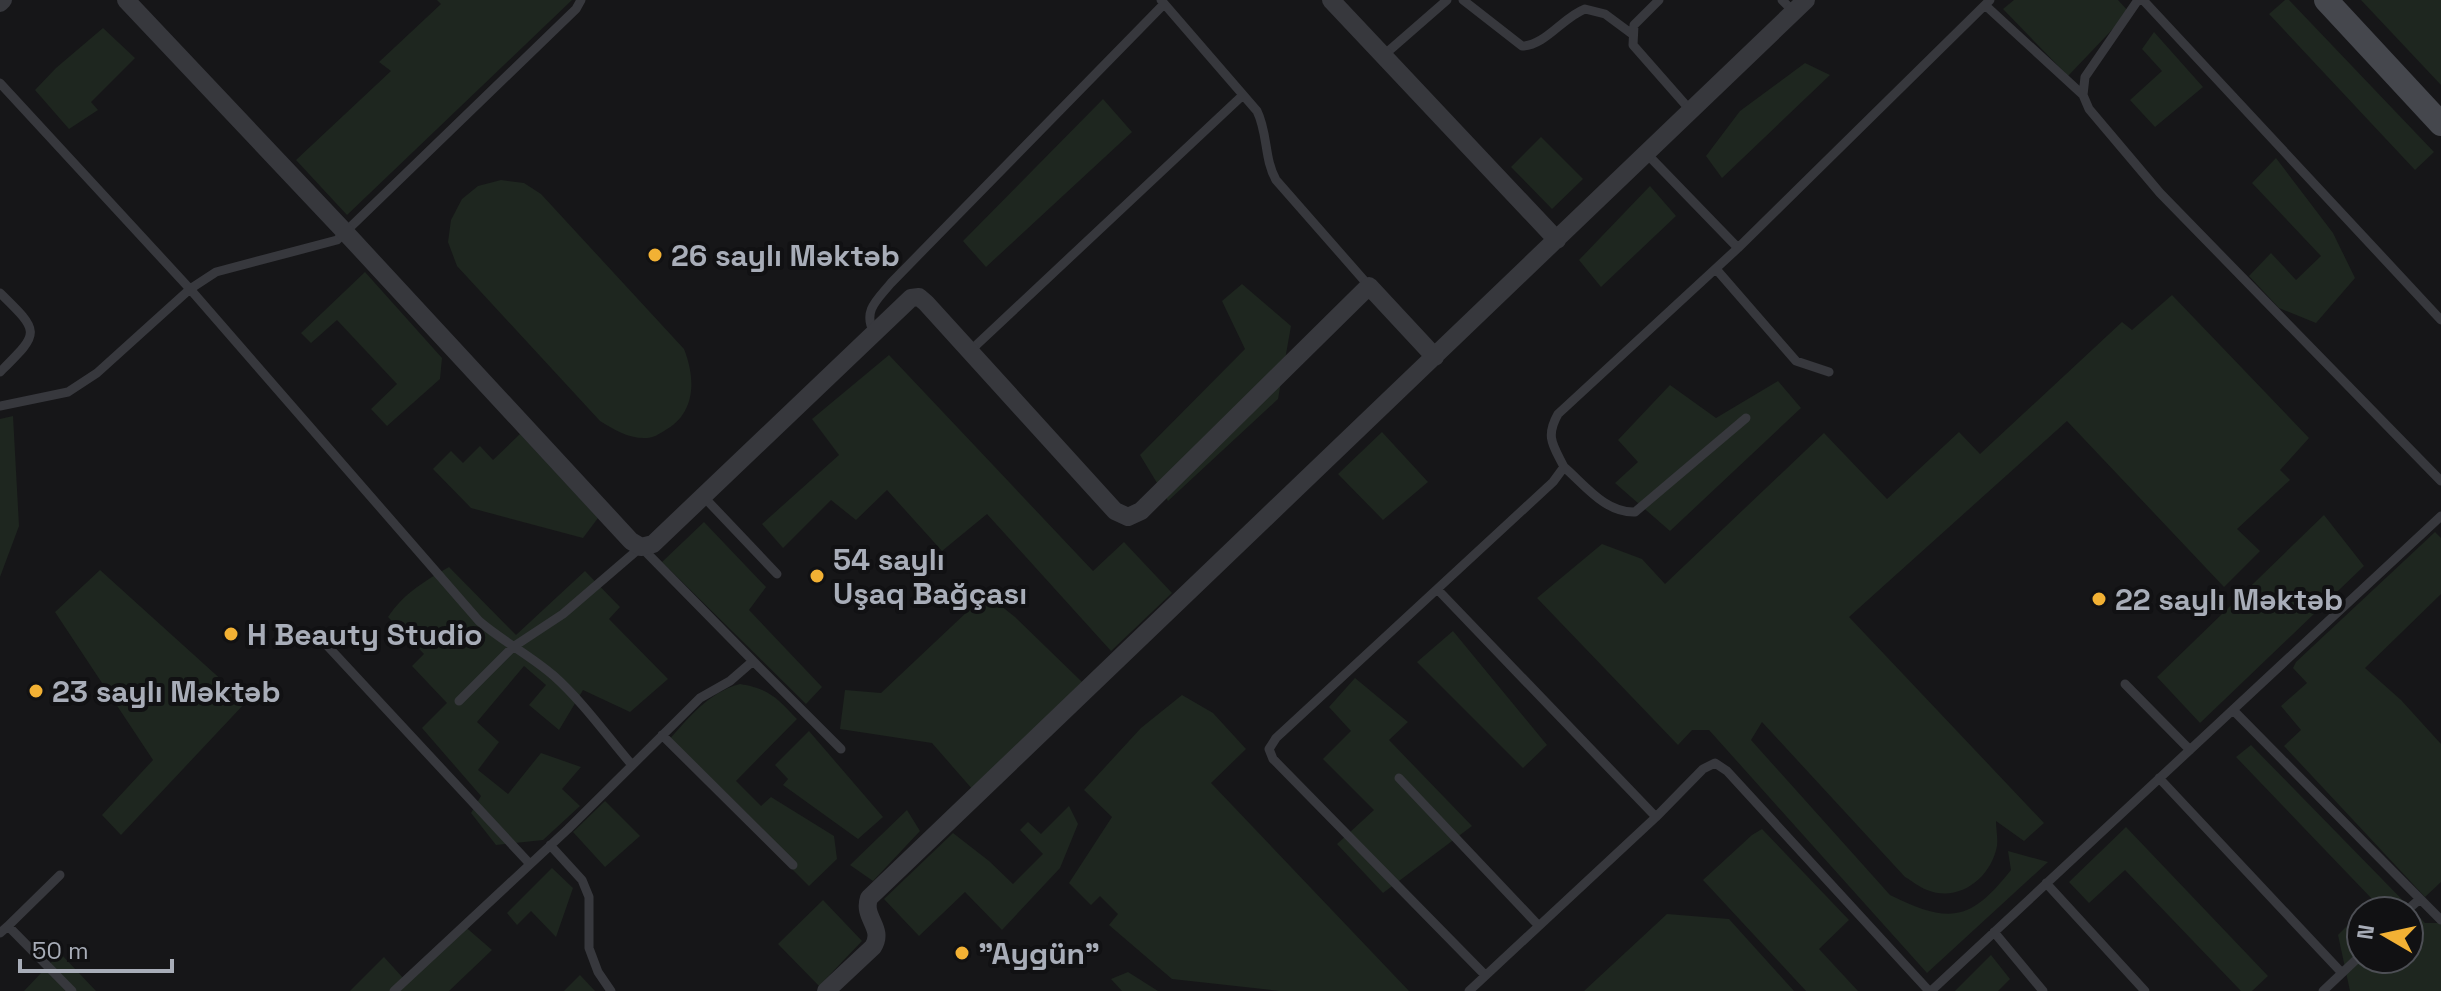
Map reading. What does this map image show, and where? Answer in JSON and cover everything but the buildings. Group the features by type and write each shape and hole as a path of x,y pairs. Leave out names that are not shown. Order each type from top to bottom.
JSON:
{"main road":[{"path":"2326,0 2441,124"}],"street":[{"path":"126,0 631,541 641,547 653,544 911,298 919,297 1115,511 1128,517 1141,511 1369,286 1435,357"},
{"path":"1331,0 1557,240"},
{"path":"826,991 877,940 878,931 867,913 869,898 1647,154 1794,4"}],"lane":[{"path":"0,406 68,392 97,373 190,289 216,272 329,244 346,233 576,9 581,0"},
{"path":"1384,55 1447,0"},
{"path":"1463,0 1522,46 1530,46 1585,9 1605,14 1632,34"},
{"path":"1659,0 1639,18 1632,34 1635,50 1691,111"},
{"path":"2083,95 2085,77 2140,0 2441,320"},
{"path":"874,332 868,322 870,308 891,283 1163,2 1257,111 1276,180 1369,286"},
{"path":"1746,418 1635,512 1610,508 1564,467 1551,441 1550,427 1558,414 1738,248 1987,3 2083,95 2089,109 2160,193 2441,481"},
{"path":"0,83 190,289 479,621 571,692 632,765"},
{"path":"970,351 1243,95"},
{"path":"1647,154 1738,248"},
{"path":"1716,269 1796,361 1829,372"},
{"path":"0,293 27,320 31,330 28,344 0,372"},
{"path":"1485,975 1273,759 1269,749 1276,738 1553,482 1564,467"},
{"path":"702,495 777,574"},
{"path":"1469,991 1656,817 1703,769 1715,763 1727,771 1930,991 2441,516"},
{"path":"459,701 513,647 563,614 641,547 841,749"},
{"path":"1438,590 1656,817"},
{"path":"321,639 530,864"},
{"path":"394,991 550,845 700,698 730,681 753,661"},
{"path":"2125,684 2190,750"},
{"path":"2233,710 2416,895"},
{"path":"662,735 793,865"},
{"path":"1399,778 1539,926"},
{"path":"2159,778 2342,973"},
{"path":"550,845 586,888 589,897 589,948 598,972 611,991"},
{"path":"60,875 4,929 72,991"},
{"path":"2046,883 2145,991"},
{"path":"2425,904 2441,920"},
{"path":"1994,932 2043,991"},
{"path":"2323,991 2345,970"}],"shaded area":[{"path":"437,0 572,0 347,215 296,160 391,71 379,62 441,4"},
{"path":"2014,0 2118,0 2129,12 2068,76 2003,9"},
{"path":"2289,0 2434,152 2415,170 2269,14"},
{"path":"2361,0 2441,0 2441,85"},
{"path":"103,28 135,58 91,102 98,110 69,129 35,90"},
{"path":"2154,32 2203,87 2155,127 2130,100 2162,71 2142,49"},
{"path":"1805,63 1830,75 1722,178 1706,156 1740,111"},
{"path":"1103,99 1132,132 986,267 963,241"},
{"path":"1541,137 1583,179 1552,209 1511,167"},
{"path":"2276,158 2333,233 2355,278 2316,323 2279,308 2249,276 2271,253 2296,280 2321,256 2252,183"},
{"path":"501,180 524,183 541,194 684,349 690,372 690,395 688,405 675,424 649,438 634,437 600,421 457,266 448,242 451,220 462,199 478,186"},
{"path":"1650,186 1676,216 1601,287 1579,260"},
{"path":"365,272 442,358 440,379 387,426 371,409 397,384 337,320 311,343 301,333"},
{"path":"1242,284 1291,326 1278,399 1168,501 1140,455 1245,349 1222,301"},
{"path":"2172,295 2309,438 2280,470 2290,480 2237,529 2260,551 2224,587 2067,421 1849,617 2044,823 2024,841 1996,821 1994,858 1981,877 1972,885 1951,893 1927,890 1905,877 1762,722 1751,740 1890,895 1910,904 1943,914 1957,913 1983,900 2011,870 2008,851 2048,862 1927,973 1709,730 1692,730 1678,745 1537,598 1602,544 1642,559 1665,584 1824,433 1887,499 1959,432 1980,454 2122,322 2132,330"},
{"path":"889,355 1093,571 1124,542 1172,593 1111,651 987,514 942,551 887,490 856,520 831,500 783,548 762,524 839,455 812,419"},
{"path":"1778,381 1801,408 1670,531 1615,483 1638,462 1618,440 1670,385 1716,418"},
{"path":"13,416 19,526 0,577 0,419"},
{"path":"1382,432 1428,482 1383,520 1338,474"},
{"path":"520,434 598,518 583,538 471,508 433,469 451,451 463,463 480,446 493,460"},
{"path":"2324,515 2364,566 2200,723 2157,677"},
{"path":"704,522 766,587 749,610 822,687 806,704 662,562"},
{"path":"2435,532 2441,538 2441,594 2365,668 2401,700 2441,744 2441,882 2425,897 2284,746 2301,730 2281,706 2307,683 2293,668"},
{"path":"449,567 516,635 585,571 620,607 609,619 668,679 630,712 583,690 559,730 529,705 546,685 524,666 477,722 499,742 478,770 508,794 541,753 581,767 562,789 580,806 543,840 496,845 471,813 481,796 422,728 447,703 412,666 424,654 388,617 408,594"},
{"path":"100,570 246,702 121,835 102,815 153,760 55,612"},
{"path":"986,594 1015,617 1082,682 973,790 932,743 840,729 845,690 881,693"},
{"path":"1453,631 1547,745 1523,768 1417,662"},
{"path":"1355,678 1408,722 1389,740 1472,826 1383,893 1337,844 1374,810 1323,759 1351,731 1329,707"},
{"path":"740,684 772,696 797,719 736,781 761,806 771,797 834,836 837,859 809,886 666,743 708,700"},
{"path":"1182,695 1213,713 1246,749 1211,783 1409,991 1280,991 1172,979 1109,925 1118,914 1100,896 1091,905 1069,883 1112,817 1084,790 1141,728"},
{"path":"809,731 883,817 858,839 783,785 788,779 775,765"},
{"path":"2251,745 2398,895 2368,895 2236,757"},
{"path":"605,801 640,836 605,867 573,832"},
{"path":"1069,806 1078,824 1060,868 1002,930 965,892 919,936 884,899 953,833 1013,884 1043,854 1020,830 1028,822 1041,834"},
{"path":"907,810 920,831 873,881 850,865"},
{"path":"2126,827 2268,976 2252,991 2241,991 2125,870 2089,903 2069,882"},
{"path":"1762,829 1849,920 1819,949 1858,991 1806,991 1703,880"},
{"path":"552,868 573,888 556,937 531,911 517,925 507,913"},
{"path":"823,900 862,941 819,986 778,944"},
{"path":"1667,914 1729,919 1794,991 1584,991"},
{"path":"2425,923 2441,923 2441,991 2350,991 2347,975 2425,975"},
{"path":"462,924 492,950 449,991 350,991 384,957 403,978"},
{"path":"2345,928 2345,968 2338,935"},
{"path":"60,953 96,991 24,991"},
{"path":"1991,955 2010,979 1998,991 1955,991"},
{"path":"1128,972 1158,991 1122,991 1111,979"},
{"path":"580,975 595,991 564,991"}],"place":[{"name":"26 saylı Məktəb","path":"655,255"},
{"name":"54 saylı Uşaq Bağçası","path":"817,576"},
{"name":"22 saylı Məktəb","path":"2099,599"},
{"name":"H Beauty Studio","path":"231,634"},
{"name":"23 saylı Məktəb","path":"36,691"},
{"name":"\"Aygün\"","path":"962,953"}]}
